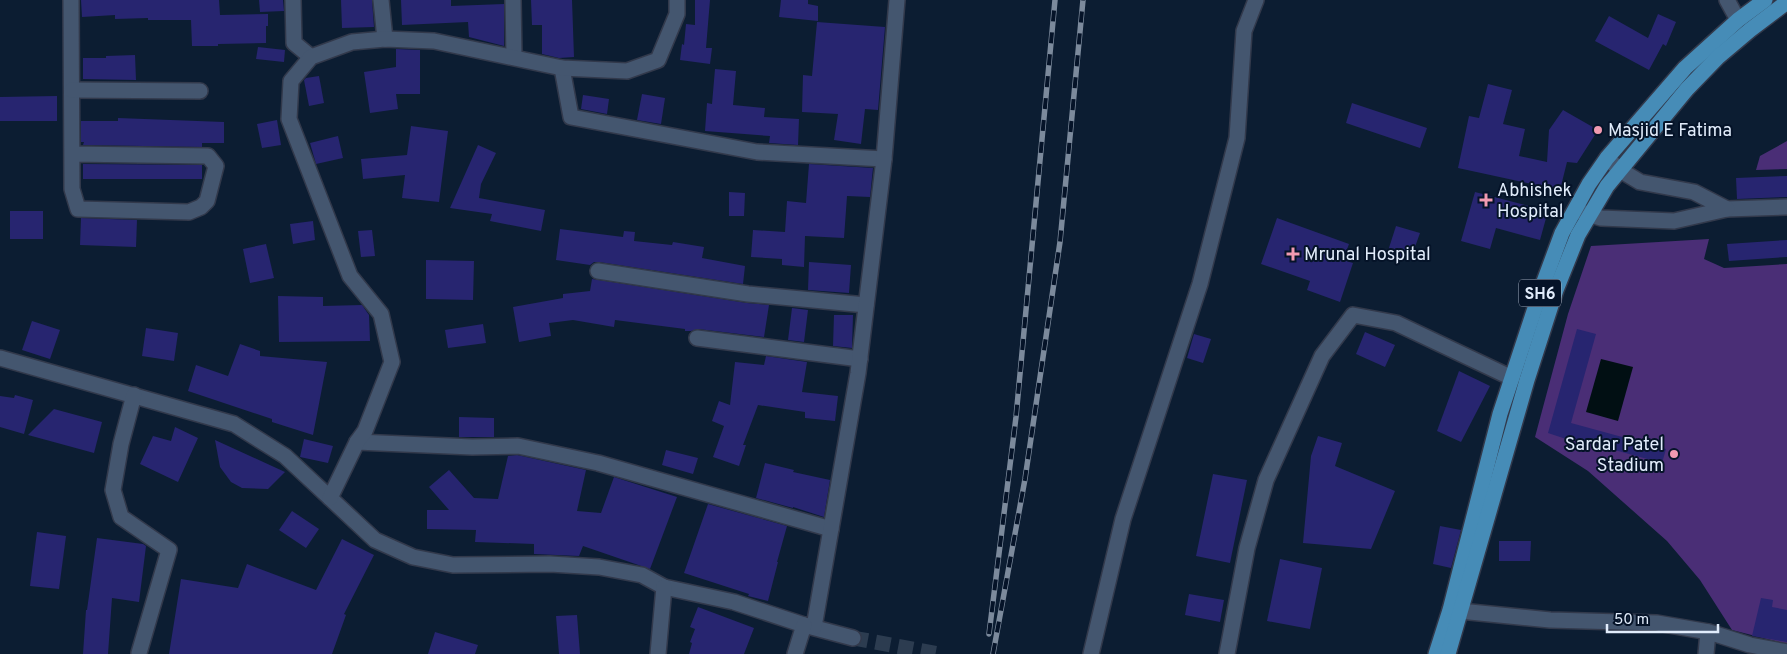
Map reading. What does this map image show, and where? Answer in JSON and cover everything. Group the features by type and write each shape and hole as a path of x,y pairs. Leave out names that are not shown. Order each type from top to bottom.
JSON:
{"main road":[{"name":"SH6","path":"1436,654 1456,610 1500,414 1562,233 1589,184 1607,158 1685,68 1738,20 1765,0"},
{"path":"1448,654 1456,610 1527,380 1563,270 1578,235 1608,186 1686,88 1737,41 1787,2"}],"street":[{"path":"71,0 72,189 78,209 189,212 201,207 207,201 216,166 208,156 72,154"},
{"path":"293,0 294,43 311,57"},
{"path":"381,0 385,39"},
{"path":"513,0 514,57"},
{"path":"330,498 357,442 365,431 392,362 381,314 350,276 289,119 291,81 311,57 352,42 385,39 434,41 562,68 627,71 658,60 677,14 677,0"},
{"path":"795,654 809,626 831,530 860,358 884,158 897,0"},
{"path":"1090,654 1123,519 1200,284 1235,147 1244,31 1256,0"},
{"path":"1727,0 1738,20"},
{"path":"562,68 572,117 756,152 884,158"},
{"path":"72,90 200,92"},
{"path":"1607,158 1620,170 1640,182 1694,192 1727,209"},
{"path":"1575,210 1600,218 1674,221 1727,209 1787,208"},
{"path":"598,271 748,294 866,306"},
{"path":"1227,654 1247,548 1266,480 1322,356 1352,315 1396,323 1512,378"},
{"path":"697,338 860,358"},
{"path":"0,358 234,424 285,456 375,540 413,556 453,565 550,564 599,567 642,575 664,588 734,602 853,638"},
{"path":"134,395 121,444 113,490 121,517 169,550 139,653"},
{"path":"357,442 472,448 518,446 598,463 831,530"},
{"path":"658,654 664,588"},
{"path":"1456,610 1550,620 1657,623 1708,632 1750,645 1787,652"},
{"path":"1706,654 1708,632"}],"shaded area":[{"path":"1787,141 1787,169 1756,170 1760,156"},
{"name":"Sardar Patel Stadium","path":"1709,239 1704,259 1724,268 1787,264 1787,644 1732,630 1700,580 1667,541 1588,471 1535,437 1568,314 1591,246"},
{"path":"1601,359 1633,367 1618,421 1586,412"}],"building":[{"path":"81,0 219,0 220,15 268,14 266,43 192,46 191,20 115,19 115,15 82,17"},
{"path":"259,0 283,0 284,11 260,12"},
{"path":"341,0 372,0 374,27 342,28"},
{"path":"401,0 451,0 451,6 504,4 504,46 469,37 468,22 402,25"},
{"path":"531,0 572,0 574,57 559,58 542,54 542,25 532,25"},
{"path":"695,0 710,0 706,48 712,48 710,64 680,60 686,24 695,25"},
{"path":"781,0 808,0 808,4 818,6 818,21 779,17"},
{"path":"1658,14 1676,22 1666,46 1663,44 1649,70 1595,41 1609,16 1648,38"},
{"path":"817,22 885,27 878,110 865,109 861,144 834,140 838,114 802,112 803,75 812,76"},
{"path":"258,47 285,50 284,62 256,59"},
{"path":"396,49 420,50 420,94 396,94 398,109 370,113 364,72 396,67"},
{"path":"135,55 136,80 83,79 83,58"},
{"path":"715,69 736,71 733,105 765,108 764,117 799,119 798,145 769,143 770,136 705,131 707,103 712,104"},
{"path":"319,76 324,103 309,106 304,80"},
{"path":"1488,84 1512,90 1503,124 1525,129 1519,156 1547,162 1549,130 1563,110 1598,130 1577,163 1567,162 1560,190 1458,168 1469,116 1479,118"},
{"path":"642,94 665,98 661,124 637,120"},
{"path":"583,95 609,99 607,114 581,109"},
{"path":"57,96 57,121 0,121 0,97"},
{"path":"1352,103 1427,128 1420,148 1346,123"},
{"path":"118,118 224,122 224,143 202,143 202,147 83,145 84,142 81,142 81,121 118,121"},
{"path":"277,120 281,145 262,148 257,124"},
{"path":"411,126 448,131 439,202 402,198 405,175 363,179 361,159 407,155"},
{"path":"338,136 343,158 316,164 310,143"},
{"path":"478,145 496,153 481,184 479,198 545,210 541,231 490,221 492,214 450,208"},
{"path":"83,164 202,165 202,179 83,179"},
{"path":"809,164 873,168 870,197 847,196 844,238 805,236 804,267 782,265 782,259 751,257 753,230 785,232 787,201 806,203"},
{"path":"1787,176 1787,197 1737,199 1736,178"},
{"path":"729,192 745,193 744,216 729,216"},
{"path":"1475,192 1548,211 1540,240 1496,228 1490,249 1461,241"},
{"path":"10,211 43,211 43,239 10,239"},
{"path":"81,218 137,220 136,247 80,245"},
{"path":"1277,218 1349,244 1343,260 1353,263 1340,302 1307,290 1310,281 1261,264"},
{"path":"313,221 315,240 293,244 290,224"},
{"path":"1396,226 1420,233 1410,261 1387,254"},
{"path":"560,229 623,237 624,231 635,232 634,241 672,245 673,242 704,247 702,258 745,266 743,284 599,262 594,262 590,265 556,260"},
{"path":"372,230 375,256 361,257 358,231"},
{"path":"1787,240 1787,257 1729,261 1727,244"},
{"path":"266,244 274,278 250,283 243,249"},
{"path":"426,260 474,261 473,300 426,299"},
{"path":"809,262 851,265 849,293 808,290"},
{"path":"592,279 769,305 764,337 698,329 685,331 685,329 615,320 614,327 573,320 549,323 551,336 519,342 513,307 563,298 563,294 590,291"},
{"path":"278,296 323,297 323,306 362,305 369,315 370,341 279,342"},
{"path":"792,308 808,310 804,342 788,340"},
{"path":"834,315 853,315 852,348 833,346"},
{"path":"32,321 60,330 50,359 22,350"},
{"path":"483,324 486,343 448,348 445,330"},
{"path":"146,328 178,333 174,361 142,356"},
{"path":"1577,329 1596,334 1571,423 1666,449 1662,463 1548,433"},
{"path":"1365,332 1395,345 1385,367 1356,354"},
{"path":"1194,334 1211,339 1203,363 1187,358"},
{"path":"240,344 260,351 260,356 327,362 313,435 188,391 196,365 228,376"},
{"path":"766,356 807,362 802,392 838,396 835,421 805,418 805,412 758,405 743,445 746,445 739,466 713,457 724,426 712,421 719,401 730,405 735,362 764,365"},
{"path":"1459,371 1490,386 1461,442 1437,431"},
{"path":"15,395 33,400 24,434 0,427 0,396 14,398"},
{"path":"54,409 102,422 94,453 28,435"},
{"path":"459,417 494,418 494,437 459,437"},
{"path":"175,427 198,438 178,482 140,464 153,436 171,441"},
{"path":"1318,436 1342,443 1335,466 1395,491 1371,549 1303,543 1311,456"},
{"path":"304,439 333,446 328,463 300,457"},
{"path":"215,440 285,472 268,489 242,488 231,482 220,467"},
{"path":"666,450 698,458 693,474 662,465"},
{"path":"517,455 586,470 577,511 601,513 614,477 677,497 650,569 583,546 579,556 534,554 534,544 475,542 476,530 427,529 427,510 449,510 429,487 449,470 474,498 498,499 508,456"},
{"path":"765,463 794,470 793,472 830,480 824,517 756,498"},
{"path":"1213,474 1247,480 1230,563 1196,556"},
{"path":"708,504 787,526 768,601 748,596 749,594 684,573"},
{"path":"292,511 319,529 306,548 279,530"},
{"path":"1440,526 1461,530 1451,568 1433,564"},
{"path":"37,532 66,536 59,589 30,586"},
{"path":"97,538 146,546 139,602 112,598 108,654 83,654 86,610"},
{"path":"342,539 374,555 344,614 346,615 332,654 169,654 181,579 238,588 247,564 316,590"},
{"path":"1499,541 1531,541 1530,561 1499,561"},
{"path":"1280,559 1322,568 1310,629 1267,621"},
{"path":"1189,594 1224,600 1220,622 1185,615"},
{"path":"1761,598 1773,600 1772,607 1787,610 1787,642 1752,636"},
{"path":"698,607 754,628 744,654 689,654 692,643 690,642 695,629 690,627"},
{"path":"577,615 580,654 559,654 556,616"},
{"path":"435,632 478,645 475,654 428,654"}],"tunnel":[{"path":"853,638 939,654"}],"railway":[{"path":"989,634 1016,417 1055,0"},
{"path":"993,654 1025,479 1060,242 1083,0"}],"place":[{"name":"Masjid E Fatima","path":"1598,130"},
{"name":"Abhishek Hospital","path":"1486,200"},
{"name":"Mrunal Hospital","path":"1293,254"},
{"name":"Sardar Patel Stadium","path":"1674,454"}]}
